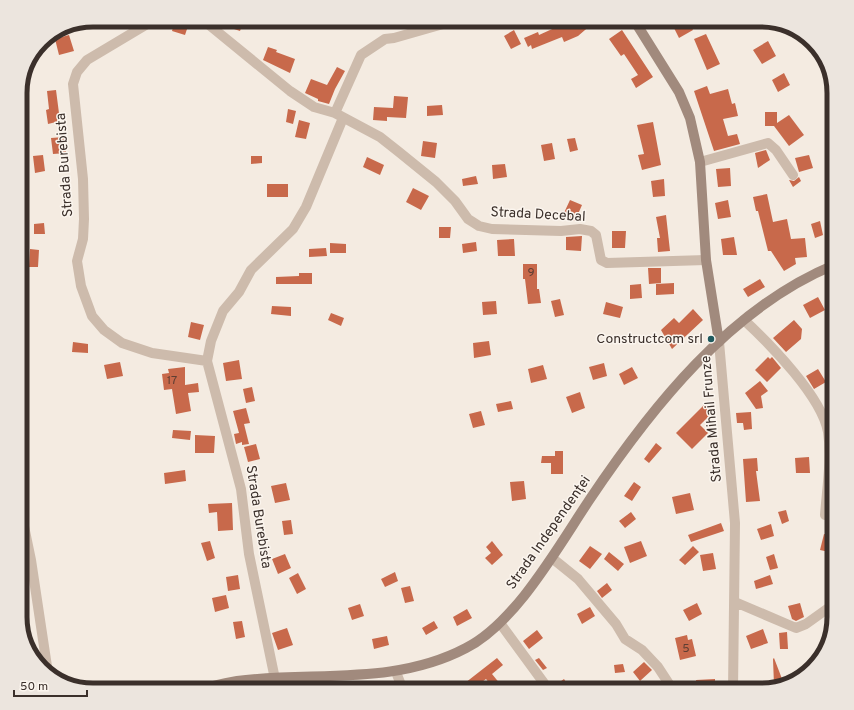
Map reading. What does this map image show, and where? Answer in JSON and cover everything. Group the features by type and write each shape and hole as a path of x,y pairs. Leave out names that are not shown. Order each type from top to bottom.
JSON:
{"main road":[{"name":"Strada Mihail Frunze","path":"638,27 679,92 690,118 700,162 706,260 719,342"},
{"name":"Strada Independenței","path":"228,683 237,681 366,675 396,672 424,665 466,648 482,638 500,623 552,558 589,499 652,410 687,373 744,320 784,291 827,268"}],"street":[{"name":"Strada Burebista","path":"142,27 87,60 77,72 73,84 83,179 83,239 77,261 81,286 92,316 104,330 122,342 152,353 207,362"},
{"name":"Strada Decebal","path":"212,27 290,91 314,107 339,116 380,137 419,167 456,202 468,219 479,226 492,229 561,231 580,229 591,231 596,235 601,260 607,263 706,260"},
{"name":"Strada Burebista","path":"275,679 249,554 241,489 207,362 211,341 223,311 239,292 251,270 294,229 306,207 361,55 385,39 394,38 432,27"},
{"path":"700,162 768,143 776,150 793,175"},
{"path":"744,320 773,347 799,380 821,414 827,429"},
{"name":"Strada Mihail Frunze","path":"719,342 735,523 733,683"},
{"path":"825,515 827,477"},
{"path":"27,541 47,664"},
{"path":"552,558 578,579 616,624 625,639 642,650 658,667 668,683"},
{"path":"735,602 796,628 806,624 827,609"},
{"path":"500,623 544,683"},
{"path":"396,672 400,683"}],"building":[{"path":"173,27 188,27 185,35 172,31"},
{"path":"228,27 241,27 240,31"},
{"path":"557,27 588,27 578,36 564,42 562,37 532,49 531,45 528,47 524,38 538,32 539,35"},
{"path":"674,27 692,27 693,30 679,38"},
{"path":"514,30 521,44 511,49 504,36"},
{"path":"622,30 653,77 636,88 631,79 638,75 624,54 621,56 609,39"},
{"path":"706,34 720,64 707,70 694,39"},
{"path":"69,35 74,51 59,55 56,39"},
{"path":"768,41 776,56 762,64 753,50"},
{"path":"268,47 277,50 276,52 295,59 290,73 263,60"},
{"path":"337,67 345,71 329,104 318,101 318,99 305,93 311,79 327,85"},
{"path":"784,73 790,85 778,92 772,80"},
{"path":"707,86 710,94 728,89 732,104 735,103 738,116 723,119 728,136 737,134 740,144 714,151 694,91"},
{"path":"56,90 60,121 48,124 46,110 49,109 47,91"},
{"path":"394,96 408,97 406,118 387,117 387,121 373,120 374,107 393,108"},
{"path":"442,105 443,115 427,116 427,106"},
{"path":"288,109 296,111 293,124 286,122"},
{"path":"765,112 777,112 777,123 789,115 804,135 789,146 774,126 765,126"},
{"path":"299,120 310,123 306,139 295,137"},
{"path":"653,122 661,165 642,170 638,155 644,154 637,125"},
{"path":"64,137 66,153 53,154 51,138"},
{"path":"575,138 578,150 570,152 567,139"},
{"path":"423,141 437,143 435,158 421,156"},
{"path":"552,143 555,159 544,161 541,145"},
{"path":"766,150 770,160 758,168 755,153"},
{"path":"43,155 45,171 35,173 33,156"},
{"path":"809,155 813,168 799,172 795,158"},
{"path":"251,156 262,156 262,163 251,164"},
{"path":"367,157 384,165 380,175 363,167"},
{"path":"505,164 507,177 493,179 492,165"},
{"path":"730,168 731,186 718,187 716,169"},
{"path":"476,176 478,184 463,186 462,179"},
{"path":"799,177 801,181 793,187 789,180 794,181"},
{"path":"664,179 665,196 653,197 651,181"},
{"path":"267,184 288,184 288,197 267,197"},
{"path":"413,188 429,196 421,210 406,202"},
{"path":"767,194 773,222 787,219 791,239 805,238 807,257 795,258 796,264 784,271 771,251 768,251 758,211 756,211 753,197"},
{"path":"570,200 582,205 575,221 563,215"},
{"path":"728,200 731,217 718,219 715,203"},
{"path":"666,215 670,251 658,252 657,238 660,238 656,217"},
{"path":"820,221 823,235 815,238 811,224"},
{"path":"44,223 45,234 34,234 34,224"},
{"path":"439,227 451,227 450,238 439,238"},
{"path":"612,231 626,231 625,248 612,248"},
{"path":"582,236 581,251 566,250 566,237"},
{"path":"734,237 737,255 723,255 721,239"},
{"path":"514,239 515,256 498,256 497,240"},
{"path":"476,242 477,251 463,253 462,244"},
{"path":"330,243 346,244 346,253 330,253"},
{"path":"326,248 327,256 309,257 309,249"},
{"path":"30,249 39,250 38,267 29,267"},
{"path":"523,264 537,264 537,289 539,289 541,303 528,304 525,279 523,279"},
{"path":"648,268 661,268 661,283 649,284"},
{"path":"299,273 312,273 312,284 276,284 276,277 299,276"},
{"path":"760,279 765,287 748,297 743,289"},
{"path":"674,283 674,294 656,295 656,284"},
{"path":"641,284 642,298 630,299 630,285"},
{"path":"818,297 825,310 810,318 803,305"},
{"path":"560,299 564,315 555,317 551,301"},
{"path":"496,301 497,314 483,315 482,302"},
{"path":"606,302 623,307 620,318 603,314"},
{"path":"272,306 291,307 291,316 271,314"},
{"path":"693,309 703,320 672,349 661,330 674,318 679,323"},
{"path":"331,313 344,318 341,326 328,320"},
{"path":"794,320 802,329 801,339 786,352 773,338"},
{"path":"191,322 204,325 200,340 188,337"},
{"path":"489,341 491,355 474,358 473,343"},
{"path":"73,342 88,344 88,353 72,352"},
{"path":"768,357 770,359 772,357 781,368 767,382 755,370"},
{"path":"239,360 242,379 226,381 223,363"},
{"path":"120,362 123,376 107,379 104,365"},
{"path":"604,363 607,376 593,380 589,367"},
{"path":"543,365 547,379 531,383 528,369"},
{"path":"185,367 185,385 198,383 199,392 188,393 191,411 176,414 172,389 164,390 162,374 169,373 168,369"},
{"path":"632,367 638,378 624,385 619,374"},
{"path":"818,369 826,382 814,389 806,376"},
{"path":"760,381 768,391 761,396 763,408 756,409 745,393"},
{"path":"252,387 255,401 246,403 243,389"},
{"path":"580,392 585,408 572,413 566,397"},
{"path":"511,401 513,409 498,412 496,404"},
{"path":"707,402 715,410 700,425 708,433 692,449 676,433"},
{"path":"246,408 250,423 244,424 249,444 242,445 242,442 236,444 234,434 239,433 233,411"},
{"path":"481,411 485,425 473,428 469,414"},
{"path":"751,412 752,429 744,430 743,423 737,423 736,413"},
{"path":"173,430 191,431 190,440 172,438"},
{"path":"195,435 215,436 214,453 195,453"},
{"path":"656,443 662,448 649,463 644,459"},
{"path":"256,444 260,459 248,462 244,447"},
{"path":"555,451 563,451 563,474 551,474 551,463 541,463 542,456 555,456"},
{"path":"809,457 810,473 796,473 795,458"},
{"path":"757,458 758,471 756,471 760,501 746,502 743,459"},
{"path":"185,470 186,481 165,484 164,473"},
{"path":"524,481 526,499 512,501 510,482"},
{"path":"634,482 641,487 632,501 624,496"},
{"path":"286,483 290,500 275,503 271,486"},
{"path":"690,493 694,510 676,514 672,497"},
{"path":"232,503 233,530 218,531 217,512 209,513 208,504"},
{"path":"786,510 789,521 782,524 778,512"},
{"path":"631,512 636,519 625,528 619,521"},
{"path":"291,520 293,534 284,535 282,521"},
{"path":"721,523 724,531 691,542 688,535"},
{"path":"771,524 774,536 761,540 757,529"},
{"path":"824,534 827,535 827,552 820,550"},
{"path":"210,541 215,558 207,561 201,543"},
{"path":"492,541 503,555 492,565 485,558 491,553 486,547"},
{"path":"641,541 647,556 630,563 624,547"},
{"path":"590,546 602,554 590,569 579,561"},
{"path":"693,546 699,552 685,565 679,560"},
{"path":"609,552 624,564 618,571 604,559"},
{"path":"713,553 716,569 703,571 700,555"},
{"path":"285,554 291,568 278,574 272,559"},
{"path":"774,554 778,568 770,570 766,557"},
{"path":"395,572 398,581 385,587 381,579"},
{"path":"298,573 306,589 297,594 289,578"},
{"path":"238,575 240,589 228,591 226,577"},
{"path":"770,575 773,584 756,589 754,581"},
{"path":"607,583 612,590 602,598 597,591"},
{"path":"410,586 414,601 405,603 401,588"},
{"path":"226,595 229,608 215,612 212,598"},
{"path":"697,603 702,614 689,621 683,610"},
{"path":"800,603 804,617 796,621 792,619 788,606"},
{"path":"360,604 364,616 352,620 348,608"},
{"path":"590,607 595,616 582,624 577,614"},
{"path":"467,609 472,618 457,626 453,617"},
{"path":"242,621 245,637 236,639 233,622"},
{"path":"434,621 438,628 426,635 422,628"},
{"path":"287,628 293,645 278,650 272,633"},
{"path":"763,629 768,643 751,649 746,636"},
{"path":"537,630 543,638 529,649 523,641"},
{"path":"787,632 788,649 780,649 779,633"},
{"path":"687,635 688,640 692,639 696,656 680,660 675,638"},
{"path":"387,636 389,645 374,649 372,639"},
{"path":"497,658 503,665 492,674 499,683 489,683 486,679 481,683 465,683"},
{"path":"539,658 547,668 543,670 535,660"},
{"path":"774,658 782,679 774,682"},
{"path":"644,662 652,670 640,681 633,672"},
{"path":"623,664 625,672 615,673 614,665"},
{"path":"564,679 567,683 558,683"},
{"path":"715,679 715,683 696,683 696,680"}],"place":[{"name":"Constructcom srl","path":"711,339"}]}
